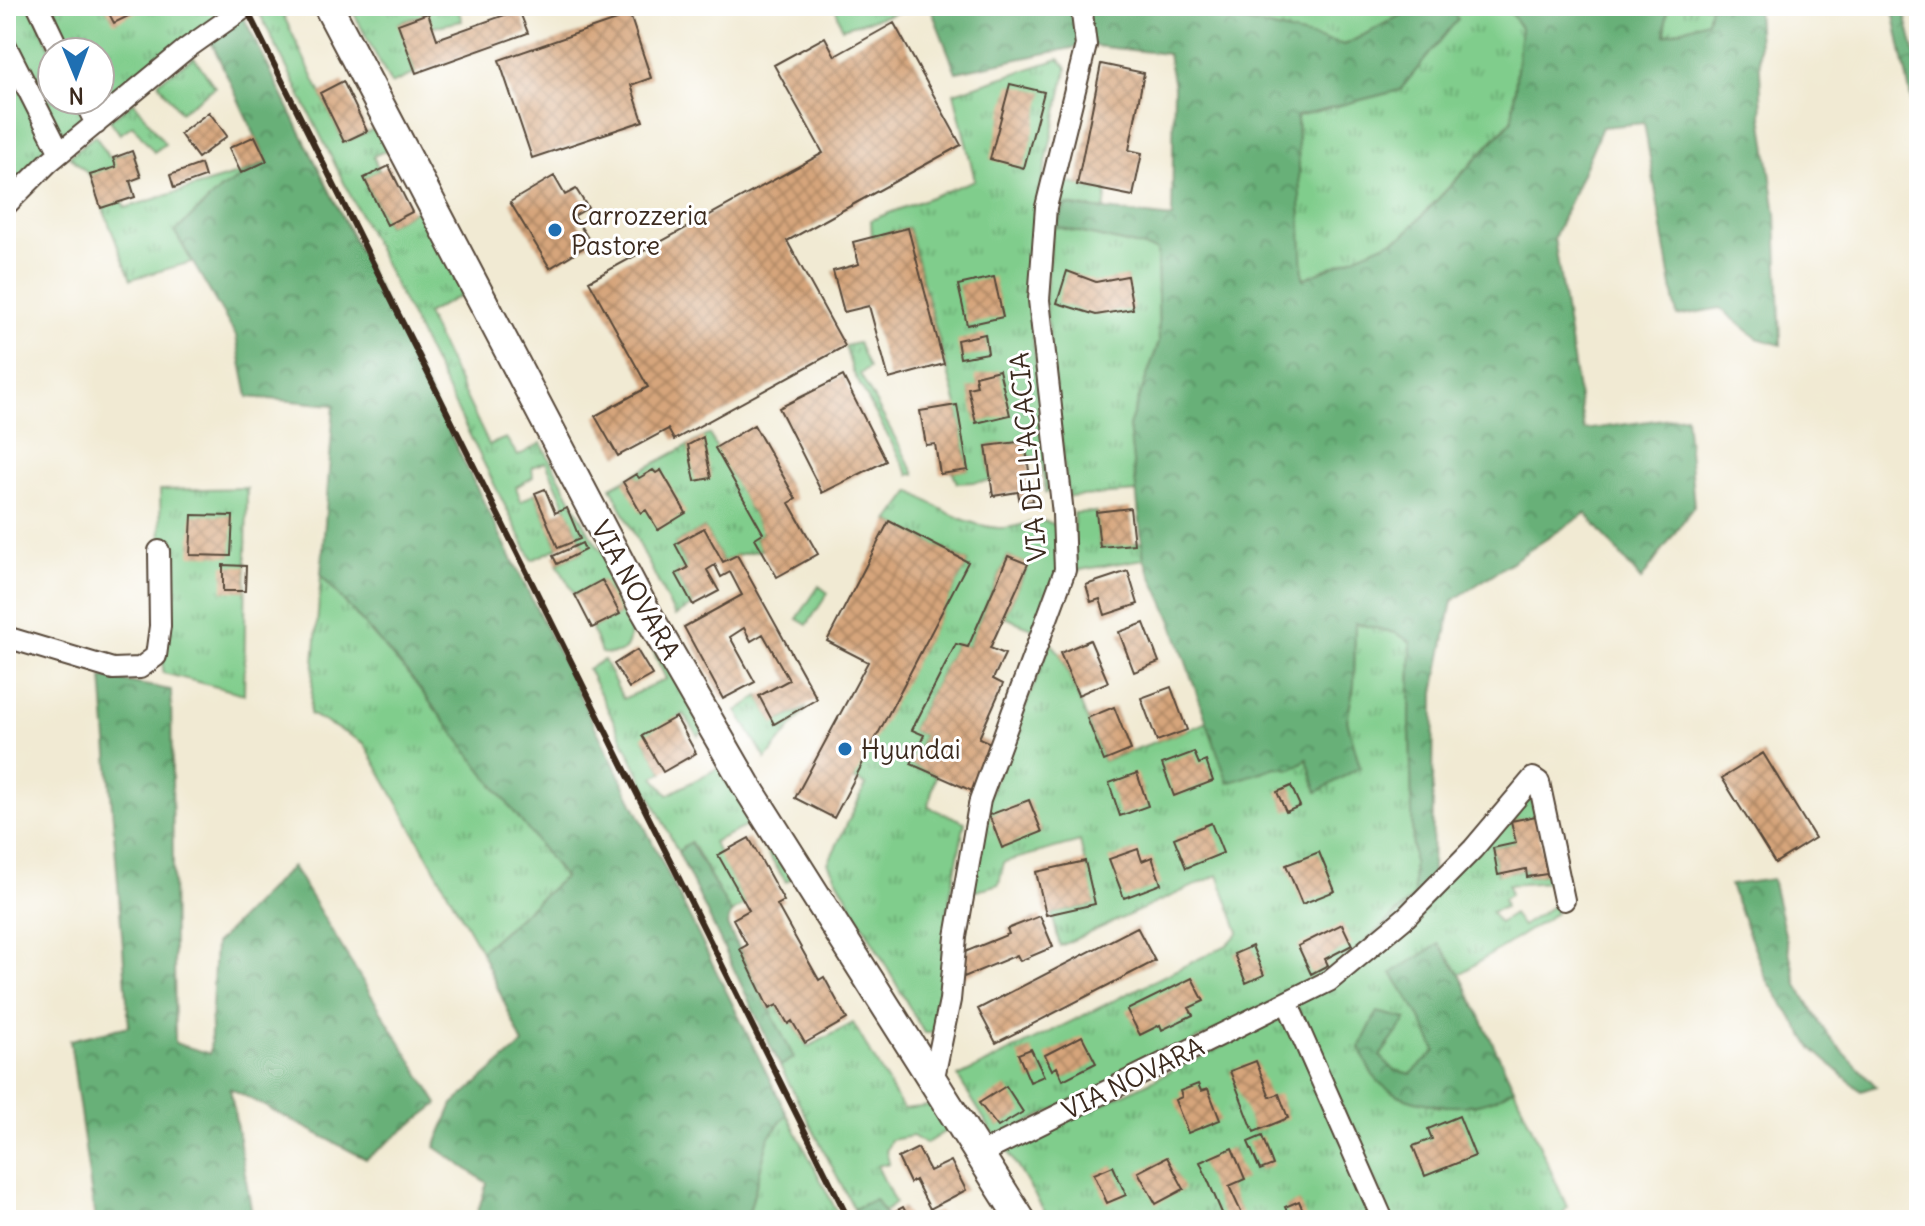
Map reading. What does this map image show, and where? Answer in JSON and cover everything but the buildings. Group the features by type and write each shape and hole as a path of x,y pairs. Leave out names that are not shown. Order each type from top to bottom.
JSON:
{"main road":[{"name":"VIA NOVARA","path":"328,6 641,603 746,785 1021,1220"}],"street":[{"path":"38,6 52,36"},
{"path":"6,205 60,153 186,49 217,15 247,6"},
{"name":"VIA DELL'ACACIA","path":"933,1082 950,1000 956,937 980,800 1065,570 1063,514 1039,300 1046,207 1086,45 1081,6"},
{"path":"6,46 60,153"},
{"path":"92,116 96,124"},
{"path":"6,637 113,669 140,668 156,656 160,626 159,551"},
{"name":"VIA NOVARA","path":"980,1154 1329,981 1406,917 1473,849 1533,778 1539,782 1564,900"},
{"path":"1287,1002 1383,1220"}],"green space":[{"path":"6,6 31,6 45,36 36,36 36,92 6,31"},
{"path":"44,6 236,6 116,99 116,36 59,36"},
{"path":"256,6 279,6 344,142 378,127 387,150 373,156 379,170 364,179 387,225 426,205 470,290 426,314 489,445 506,438 518,456 541,443 590,534 645,616 630,628 629,642 624,650 615,654 601,653 592,628 619,614 601,581 575,595 557,564 585,550 546,462 532,467 533,477 516,487 521,502 535,493 558,548 532,560"},
{"path":"350,6 457,6 462,21 432,27 427,13 399,23 416,73 391,84"},
{"path":"835,6 920,6 842,28"},
{"path":"930,6 1215,6 1217,15 1345,45 1418,6 1448,6 1458,19 1400,90 1297,116 1303,279 1403,236 1512,121 1521,28 1506,6 1667,6 1665,35 1707,21 1710,6 1757,6 1762,115 1776,214 1781,345 1757,338 1720,308 1677,316 1644,123 1602,127 1554,238 1584,430 1686,416 1694,506 1641,580 1586,513 1452,601 1434,692 1432,881 1414,899 1411,642 1396,633 1355,623 1354,685 1347,720 1360,767 1317,792 1307,759 1292,769 1276,767 1228,783 1171,619 1144,559 1129,426 1159,342 1157,250 1057,227 1065,205 1172,218 1174,87 1168,54 1086,45 956,72"},
{"path":"1215,6 1418,6 1345,45 1217,15"},
{"path":"1448,6 1506,6 1521,28 1512,120 1403,236 1302,280 1297,116 1400,90 1457,19"},
{"path":"1667,6 1710,6 1708,21 1665,35"},
{"path":"1892,6 1903,6 1919,70 1919,137"},
{"path":"242,14 787,1114 769,1137 747,1220 481,1220 476,1217 487,1183 435,1147 453,1104 523,1044 481,951 564,877 409,675 321,575 334,405 248,397 236,336 175,232 220,190 267,161 210,39"},
{"path":"194,57 215,87 180,112 158,82"},
{"path":"1059,59 1067,67 1033,222 1034,244 1027,297 1054,490 1046,493 1041,460 1027,455 1024,441 986,446 991,481 957,483 953,472 968,469 957,405 908,228 872,237 871,220 975,180 954,93"},
{"path":"6,60 53,151 6,196"},
{"path":"134,102 165,144 154,152 133,125 120,134 110,120"},
{"path":"48,116 86,116 88,121 61,143"},
{"path":"95,135 109,157 132,151 141,177 130,181 135,197 122,201 125,208 241,173 267,161 220,190 175,232 192,262 131,279 90,176 70,156"},
{"path":"1057,180 1107,191 1104,210 1065,205 1057,227 1157,250 1159,342 1129,426 1137,492 1068,497 1045,302"},
{"path":"858,343 869,368 860,374 915,474 909,475 853,372 845,346"},
{"path":"709,434 763,533 755,538 762,550 737,555 723,562 704,528 675,544 688,568 676,575 693,605 675,616 611,487"},
{"path":"247,488 244,694 163,673 160,490"},
{"path":"911,491 952,515 986,526 1006,528 1037,521 1052,523 1059,528 1061,569 1037,630 1004,617 1028,565 1008,556 968,647 956,644 912,730 924,735 911,764 936,775 928,807 965,822 950,896 941,1016 938,1028 931,1033 924,1033 828,863 866,785 852,778 968,562 889,521"},
{"path":"1096,512 1100,547 1142,542 1144,559 1074,571 1074,513"},
{"path":"321,575 409,675 564,877 481,951 364,743 310,714"},
{"path":"819,586 828,593 807,625 797,619"},
{"path":"1355,623 1396,633 1411,642 1414,899 1327,976 996,1138 958,1077 1227,945 1239,932 1218,875 1060,946 1052,914 1094,904 1080,841 1004,862 999,884 971,892 988,799 1051,643 1060,653 1104,761 1208,722 1228,782 1276,767 1292,769 1307,759 1317,792 1360,767 1347,720 1354,685"},
{"path":"644,631 706,728 698,736 684,714 643,737 663,772 654,777 668,795 725,764 793,878 786,882 749,825 713,842 746,904 731,913 691,842 678,852 588,669 604,660 623,699 666,679"},
{"path":"102,677 171,690 175,1043 210,1054 215,944 292,866 438,1104 366,1159 230,1088 253,1220 95,1220 70,1040 129,1026"},
{"path":"759,696 774,723 807,708 766,759 737,711"},
{"path":"1531,797 1536,816 1512,821 1516,843 1493,848 1497,874 1526,869 1527,877 1547,874 1549,882 1508,885 1510,895 1503,899 1505,907 1491,912 1499,923 1513,914 1522,926 1554,905 1556,913 1460,974 1439,944 1420,1017 1437,1051 1411,1074 1394,1070 1380,1056 1406,1020 1360,1047 1402,1096 1438,1107 1490,1101 1514,1088 1567,1207 1559,1220 1392,1220 1296,1005 1521,798"},
{"path":"690,842 731,913 727,925 794,1058 780,1066 678,852"},
{"path":"1772,879 1797,985 1829,1037 1876,1086 1861,1091 1813,1049 1766,978 1730,885"},
{"path":"1439,944 1460,974 1514,1088 1479,1104 1448,1106 1401,1096 1375,1077 1360,1047 1377,1012 1407,1019 1380,1056 1394,1070 1411,1074 1436,1051 1420,1017 1392,973"},
{"path":"777,1005 787,1023 792,1021 808,1047 853,1023 903,1109 930,1106 885,1032 892,1026 955,1125 925,1144 913,1136 891,1140 886,1151 889,1163 877,1166 895,1203 884,1212 875,1199 854,1209 780,1066 794,1058 769,1009"},
{"path":"1286,1016 1377,1220 1050,1220 1007,1150"},
{"path":"787,1114 841,1220 747,1220 769,1137"},
{"path":"875,1199 888,1220 859,1220 854,1209"}],"railway":[{"path":"245,6 849,1220"}],"place":[{"name":"Carrozzeria Pastore","path":"555,230"},
{"name":"Hyundai","path":"845,749"}]}
